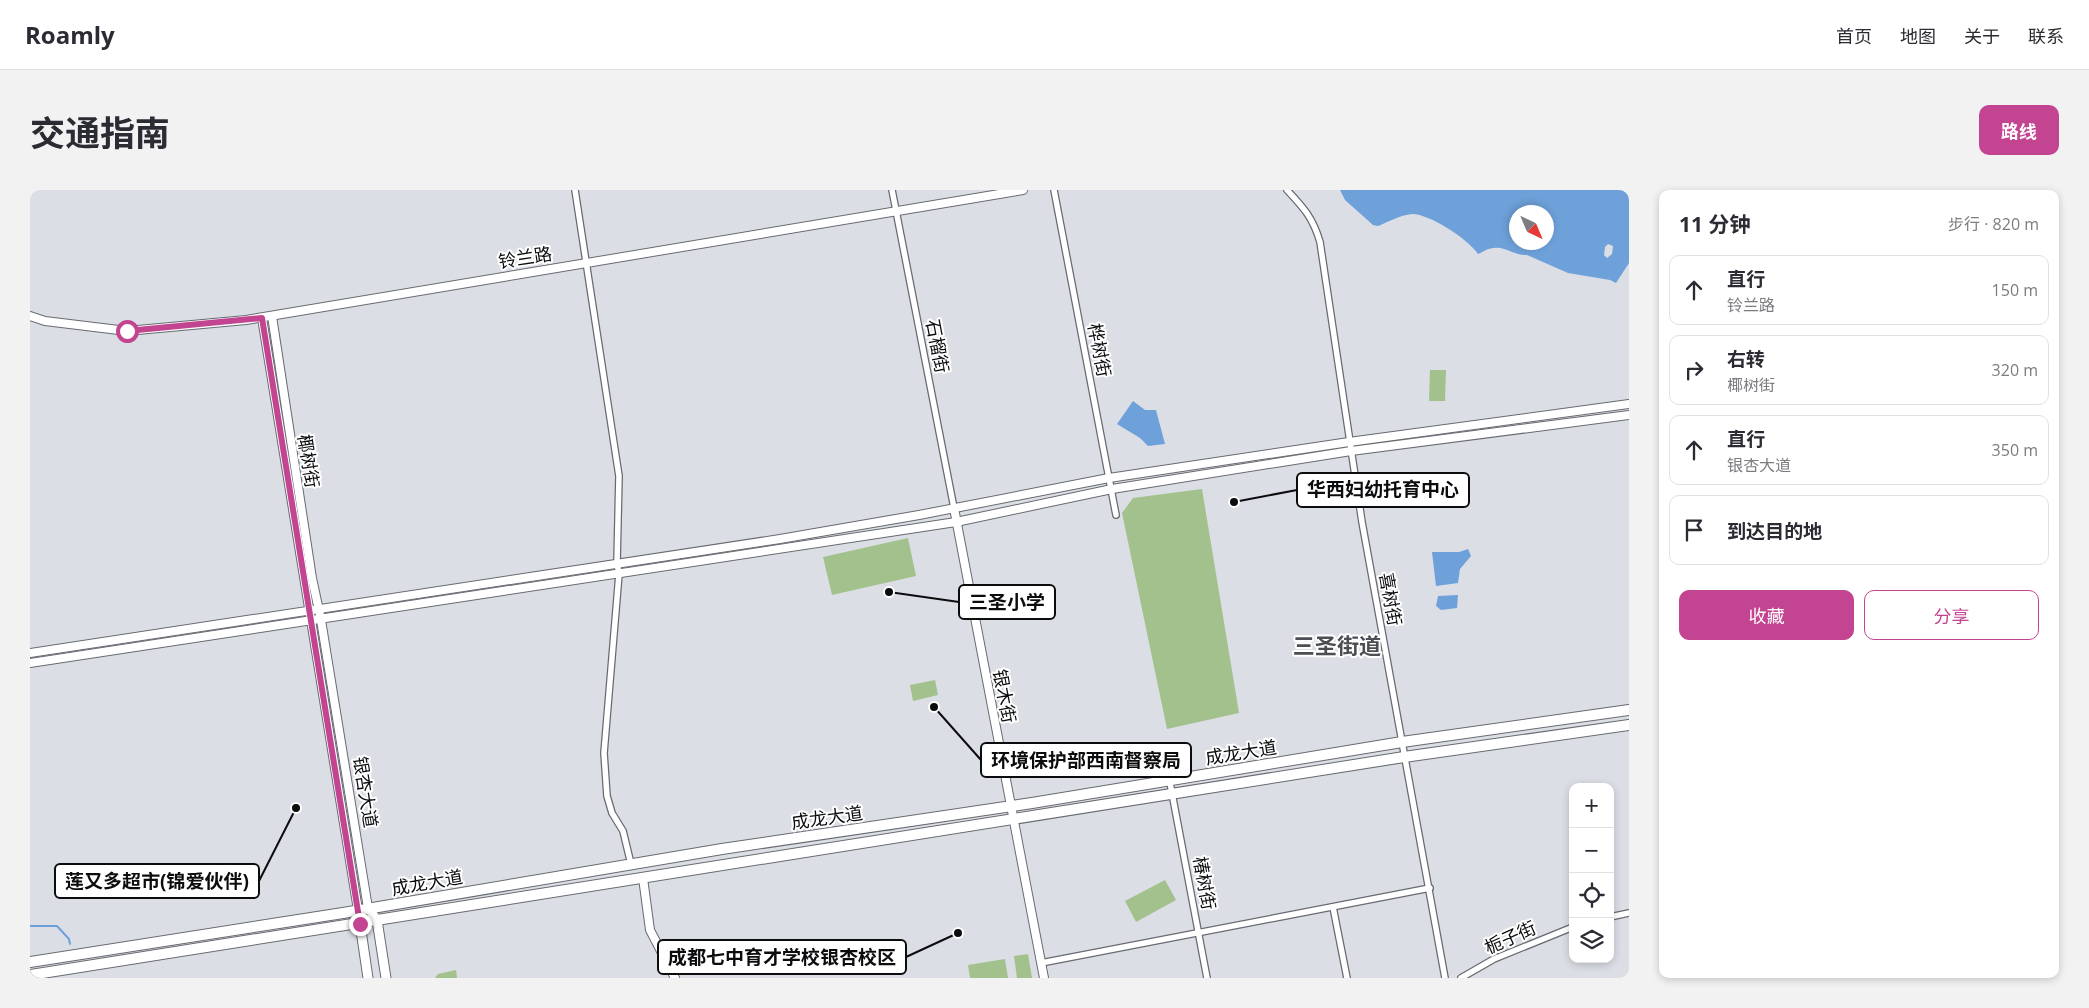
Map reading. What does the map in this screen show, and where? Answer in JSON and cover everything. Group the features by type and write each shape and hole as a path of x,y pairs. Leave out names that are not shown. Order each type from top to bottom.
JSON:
{"highway":[{"name":"成龙大道","path":"31,962 631,864 1011,806 1402,742 1629,710"},
{"name":"成龙大道","path":"33,976 1404,757 1629,725"}],"main road":[{"name":"银杏大道","path":"368,978 360,924 363,909 377,920 386,978"}],"street":[{"path":"575,190 618,476 617,563 619,574 604,753 608,796 612,813 623,831 631,864"},
{"name":"石榴街","path":"892,190 954,508"},
{"name":"铃兰路","path":"30,316 45,321 127,331 262,318 1023,190"},
{"name":"桦树街","path":"1054,190 1116,515"},
{"name":"喜树街","path":"1287,190 1309,214 1315,224 1324,264 1349,442 1445,978"},
{"name":"椰树街","path":"272,316 312,578 319,609"},
{"name":"椰树街","path":"262,318 309,610"},
{"path":"30,653 780,539 1109,478 1349,442 1629,404"},
{"path":"30,663 619,574 760,550 956,522 1112,489 1351,451 1629,415"},
{"name":"银木街","path":"954,508 1044,978"},
{"name":"银杏大道","path":"319,609 363,909"},
{"name":"银杏大道","path":"309,610 363,909"},
{"path":"1164,751 1174,794"},
{"name":"椿树街","path":"1174,794 1207,978"},
{"path":"644,878 650,930 675,978"},
{"path":"1041,963 1430,888"},
{"path":"1333,907 1347,978"},
{"path":"1614,917 1629,913"},
{"name":"栀子街","path":"1461,978 1494,959 1569,930"},
{"path":"31,962 33,976"}],"green space":[{"path":"1430,370 1446,370 1445,401 1429,401"},
{"path":"1202,489 1239,713 1167,729 1122,513 1133,498"},
{"path":"908,538 916,576 832,595 823,557"},
{"path":"935,680 938,695 913,701 910,685"},
{"path":"1165,880 1176,900 1136,922 1125,901"},
{"path":"1028,954 1032,978 1017,978 1014,956"},
{"path":"1005,959 1008,978 970,978 968,965"},
{"path":"456,970 457,978 435,978 438,974"}],"water":[{"path":"1340,190 1629,190 1629,263 1616,283 1610,280 1568,273 1527,255 1518,254 1502,248 1490,249 1478,254 1466,241 1448,228 1420,215 1412,214 1378,226 1373,225 1345,200","holes":["1608,244 1613,246 1612,254 1607,258 1604,255 1605,247"]},
{"path":"1133,401 1145,410 1156,410 1165,444 1148,446 1140,438 1117,424"},
{"path":"1468,549 1471,556 1460,569 1458,583 1436,586 1432,552 1459,552"},
{"path":"1458,595 1457,608 1441,610 1436,606 1438,596"}],"waterway":[{"path":"30,926 57,926 69,939 70,944"}],"place":[{"name":"华西妇幼托育中心","path":"1234,502"},
{"name":"三圣小学","path":"889,592"},
{"name":"环境保护部西南督察局","path":"934,707"},
{"name":"莲又多超市(锦爱伙伴)","path":"296,808"},
{"name":"成都七中育才学校银杏校区","path":"958,933"}],"district":[{"name":"三圣街道","path":"1337,645"}],"route":[{"path":"127,331 262,318 360,924"}]}
